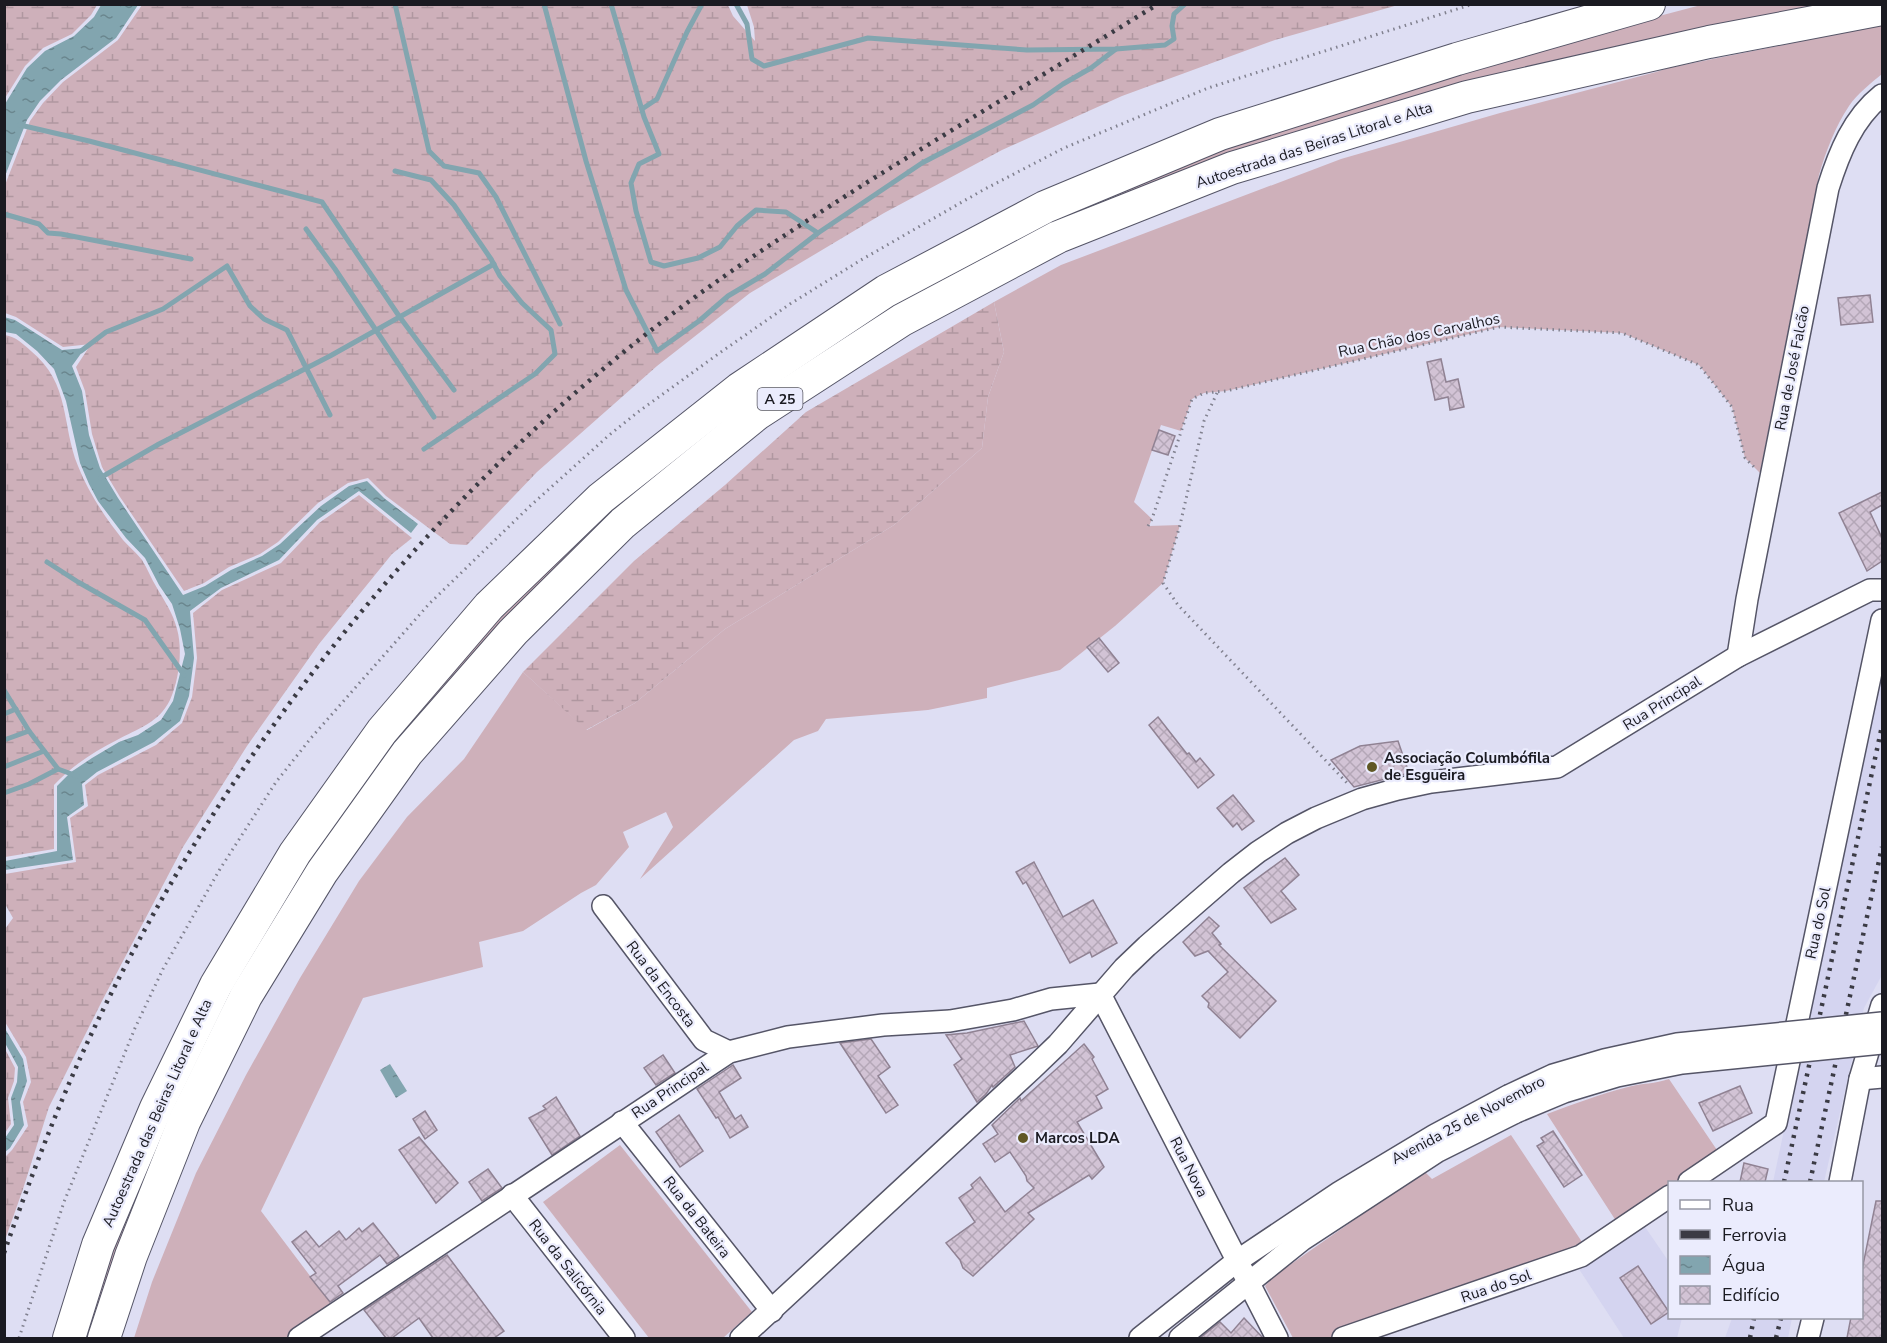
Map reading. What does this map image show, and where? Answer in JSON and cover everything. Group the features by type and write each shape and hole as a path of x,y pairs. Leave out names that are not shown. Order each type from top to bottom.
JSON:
{"highway":[{"name":"Autoestrada das Beiras Litoral e Alta","path":"69,1338 98,1245 156,1108 216,985 295,853 382,731 489,606 601,498 739,389 876,298 1045,207 1220,134 1457,59 1649,4"},
{"name":"Autoestrada das Beiras Litoral e Alta","path":"104,1338 131,1256 184,1122 246,996 328,863 407,753 513,632 623,523 757,414 902,320 1058,237 1232,168 1467,97 1709,42 1882,9"}],"street":[{"name":"Rua de José Falcão","path":"1738,656 1747,599 1828,188 1836,163 1859,118 1882,95"},
{"name":"Rua Principal","path":"741,1338 1058,1044 1100,994 1147,946 1258,852 1316,818 1362,799 1431,783 1557,767 1738,656 1870,590 1882,590"},
{"name":"Rua do Sol","path":"1690,1181 1776,1123 1882,620"},
{"name":"Rua da Encosta","path":"603,906 704,1040 729,1052"},
{"name":"Rua Principal","path":"299,1338 729,1052 789,1037 883,1025 950,1021 1013,1010 1051,999 1100,994"},
{"name":"Rua Nova","path":"1100,994 1277,1338"},
{"path":"1840,1181 1860,1079 1882,1005"},
{"name":"Avenida 25 de Novembro","path":"1180,1338 1302,1240 1553,1075 1604,1060 1677,1044 1882,1023"},
{"name":"Avenida 25 de Novembro","path":"1140,1338 1237,1261 1340,1192 1435,1135 1512,1104 1564,1092 1617,1076 1682,1063 1882,1043"},
{"path":"1860,1079 1882,1077"},
{"name":"Rua da Bateira","path":"622,1122 772,1311"},
{"name":"Rua da Salicórnia","path":"512,1195 624,1338"},
{"name":"Rua do Sol","path":"1343,1338 1581,1256 1668,1197"},
{"path":"1809,1338 1813,1319"}],"path":[{"name":"Rua Chão dos Carvalhos","path":"1148,526 1192,399 1204,393 1217,393 1499,327 1622,333 1698,364 1732,407 1745,458 1770,480"},
{"path":"1217,393 1204,422 1180,525 1163,583 1178,605 1362,799"}],"shaded area":[{"path":"1882,669 1882,975 1864,1008 1824,1181 1773,1181"},
{"path":"1641,1221 1668,1261 1668,1319 1682,1319 1677,1338 1624,1338 1577,1266"},
{"path":"1732,1319 1792,1319 1788,1338 1725,1338"}],"green space":[{"path":"5,4 97,5 91,15 72,34 43,48 25,66 5,98"},
{"path":"142,5 728,5 733,16 755,41 754,27 747,5 1398,5 1275,40 1122,96 1002,150 884,213 750,293 657,366 537,472 467,545 450,544 386,496 368,478 348,483 318,503 278,542 260,554 229,567 204,583 184,591 102,467 92,434 85,391 76,367 91,344 63,347 16,317 5,313 5,185 30,121 43,103 63,82 118,40"},
{"path":"1701,5 1847,5 1162,182 666,472 309,870 92,1338 80,1338 110,1250 184,1072 273,909 395,736 489,626 619,498 838,334 1089,200 1297,121 1572,39"},
{"path":"1882,25 1882,74 1856,97 1844,114 1831,139 1819,175 1761,467 1762,475 1745,458 1732,407 1699,365 1622,333 1499,327 1226,391 1204,393 1192,399 1181,431 1161,425 1134,502 1152,519 1149,526 1180,525 1163,583 1115,626 1060,670 987,688 987,698 928,710 826,719 818,731 794,740 640,879 673,827 666,812 623,832 629,847 596,885 523,931 479,942 483,967 363,998 261,1211 332,1305 287,1338 134,1338 152,1282 196,1173 246,1075 300,978 359,881 407,817 464,759 523,672 587,730 635,703 725,629 894,525 982,448 988,397 1004,352 994,302 1061,265 1341,159 1668,68"},
{"path":"994,302 1004,352 988,397 982,448 894,525 725,629 635,703 586,730 523,672 634,561 725,485 806,412"},
{"path":"5,335 25,345 53,377 59,391 73,450 82,476 110,523 142,560 173,618 179,637 180,655 173,692 160,714 147,725 91,755 54,785 54,849 5,857"},
{"path":"359,495 412,538 392,554 319,644 247,746 183,847 49,1107 5,1240 5,1157 28,1126 23,1102 31,1082 26,1057 5,1022 5,929 13,918 5,904 5,874 76,862 70,818 88,806 85,785 98,775 156,745 182,723 192,697 197,658 193,613 222,590 281,563 319,523"},
{"path":"5,1049 15,1068 14,1081 8,1098 11,1124 5,1133"},
{"path":"1669,1079 1721,1156 1683,1181 1668,1181 1668,1191 1618,1224 1547,1114 1618,1090"},
{"path":"1511,1135 1582,1242 1547,1263 1328,1338 1293,1338 1265,1286 1274,1276 1424,1171 1432,1179"},
{"path":"620,1145 752,1312 723,1338 649,1338 543,1202"}],"water":[{"path":"101,5 138,5 116,38 61,80 40,101 27,120 5,176 5,104 27,68 45,51 74,36 94,17"},
{"path":"4,317 15,320 62,350 85,348 72,366 82,391 89,435 100,468 183,595 262,556 280,544 321,506 349,486 367,481 384,498 418,524 411,533 359,491 317,520 279,560 221,588 190,611 194,658 189,696 180,721 154,742 97,772 82,784 84,805 67,817 73,860 5,870 5,861 57,851 57,786 71,772 92,758 119,742 138,735 161,720 173,701 185,654 172,604 145,558 126,538 98,501 89,484 80,463 66,401 54,369 16,334 5,332"},
{"path":"4,1027 23,1059 27,1081 20,1102 24,1125 5,1152 5,1138 14,1125 11,1098 17,1082 18,1067 5,1043"},
{"path":"390,1064 407,1091 396,1098 380,1070"}],"building":[{"path":"1870,295 1873,322 1841,325 1838,298"},
{"path":"1441,359 1446,382 1458,379 1464,407 1450,410 1448,397 1435,400 1427,362"},
{"path":"1159,430 1175,436 1168,455 1152,450"},
{"path":"1882,492 1882,505 1870,512 1882,538 1882,561 1867,571 1839,513"},
{"path":"1099,638 1119,663 1108,672 1087,647"},
{"path":"1158,717 1187,754 1189,753 1196,762 1200,758 1214,775 1198,788 1149,725"},
{"name":"Associação Columbófila de Esgueira","path":"1398,741 1409,773 1354,787 1331,760 1360,746"},
{"path":"1233,795 1254,821 1242,830 1237,823 1233,827 1217,808"},
{"path":"1285,858 1299,875 1281,891 1296,909 1271,923 1244,888"},
{"path":"1034,862 1063,917 1093,900 1117,943 1092,957 1090,952 1070,963 1026,882 1023,884 1016,872"},
{"path":"1209,917 1219,926 1212,933 1221,944 1219,945 1276,1001 1240,1038 1208,1007 1209,1003 1202,996 1228,972 1208,951 1195,956 1183,942"},
{"path":"1024,1021 1038,1046 1010,1055 1015,1067 993,1087 992,1085 977,1102 954,1065 962,1059 946,1035"},
{"path":"871,1039 890,1067 878,1076 898,1105 886,1113 840,1043"},
{"path":"1084,1044 1094,1057 1092,1059 1108,1089 1096,1096 1102,1108 1077,1122 1104,1167 1092,1179 1089,1175 1028,1213 1034,1219 973,1276 963,1268 960,1260 946,1243 975,1222 959,1198 973,1188 971,1185 980,1177 1005,1212 1034,1188 1027,1181 1010,1152 995,1162 983,1144 998,1134 992,1125"},
{"path":"663,1055 675,1073 656,1085 644,1068"},
{"path":"733,1065 741,1078 719,1092 735,1119 741,1115 748,1127 730,1138 697,1089"},
{"path":"1740,1086 1752,1113 1713,1131 1699,1103"},
{"path":"556,1097 580,1136 552,1155 529,1118 546,1109 543,1106"},
{"path":"425,1111 437,1130 425,1139 413,1119"},
{"path":"679,1115 703,1151 680,1167 656,1132"},
{"path":"1553,1131 1582,1175 1564,1187 1537,1146 1544,1142 1541,1138"},
{"path":"419,1137 458,1183 436,1203 399,1150"},
{"path":"1744,1163 1768,1169 1765,1181 1740,1181"},
{"path":"488,1169 502,1188 482,1201 469,1182"},
{"path":"1876,1201 1882,1201 1882,1338 1847,1338 1851,1319 1863,1319 1863,1265"},
{"path":"373,1223 399,1256 387,1264 380,1255 338,1286 343,1293 330,1302 310,1277 316,1273 292,1242 306,1231 319,1247 339,1231 346,1240 359,1228 362,1232"},
{"path":"447,1255 504,1331 494,1338 433,1338 419,1318 392,1338 386,1338 364,1310"},
{"path":"1638,1266 1668,1313 1651,1324 1620,1278"},
{"path":"1244,1318 1263,1338 1200,1338 1220,1322 1231,1333"}],"waterway":[{"path":"395,4 429,151 444,166 479,173 496,197 560,324"},
{"path":"544,4 586,161 626,290 657,351 699,321 728,296 765,274 818,233"},
{"path":"611,4 644,117 659,154 639,164 631,183 636,211 651,262 664,266 698,258 720,247 737,226 756,210 786,212 818,233 922,163 1033,105 1116,49"},
{"path":"642,109 657,99 702,4"},
{"path":"736,4 747,24 752,59 764,66 868,38 1027,50 1116,49 1165,45 1174,39 1172,26 1174,14 1185,4"},
{"path":"20,125 322,202 399,316 454,390"},
{"path":"395,171 431,180 454,205 500,276 522,303 551,330 555,354 535,374 424,449"},
{"path":"4,214 39,224 48,233 191,259"},
{"path":"306,229 434,417"},
{"path":"100,478 159,444 330,356 494,264"},
{"path":"81,351 106,332 163,309 227,266 250,306 264,319 287,330 330,415"},
{"path":"47,562 145,620 184,675"},
{"path":"4,690 29,731 58,769 77,776"},
{"path":"4,714 16,709"},
{"path":"4,740 29,731"},
{"path":"4,767 44,751"},
{"path":"4,793 29,784 58,769"}],"railway":[{"path":"4,1253 43,1146 88,1041 141,937 199,837 263,740 333,647 408,558 488,474 573,395 663,321 763,250 866,183 1158,4"},
{"path":"1784,1181 1882,726"},
{"path":"1810,1181 1882,847"},
{"path":"1750,1338 1754,1319"},
{"path":"1776,1338 1781,1319"}],"place":[{"name":"Associação Columbófila de Esgueira","path":"1372,767"},
{"name":"Marcos LDA","path":"1023,1138"}]}
